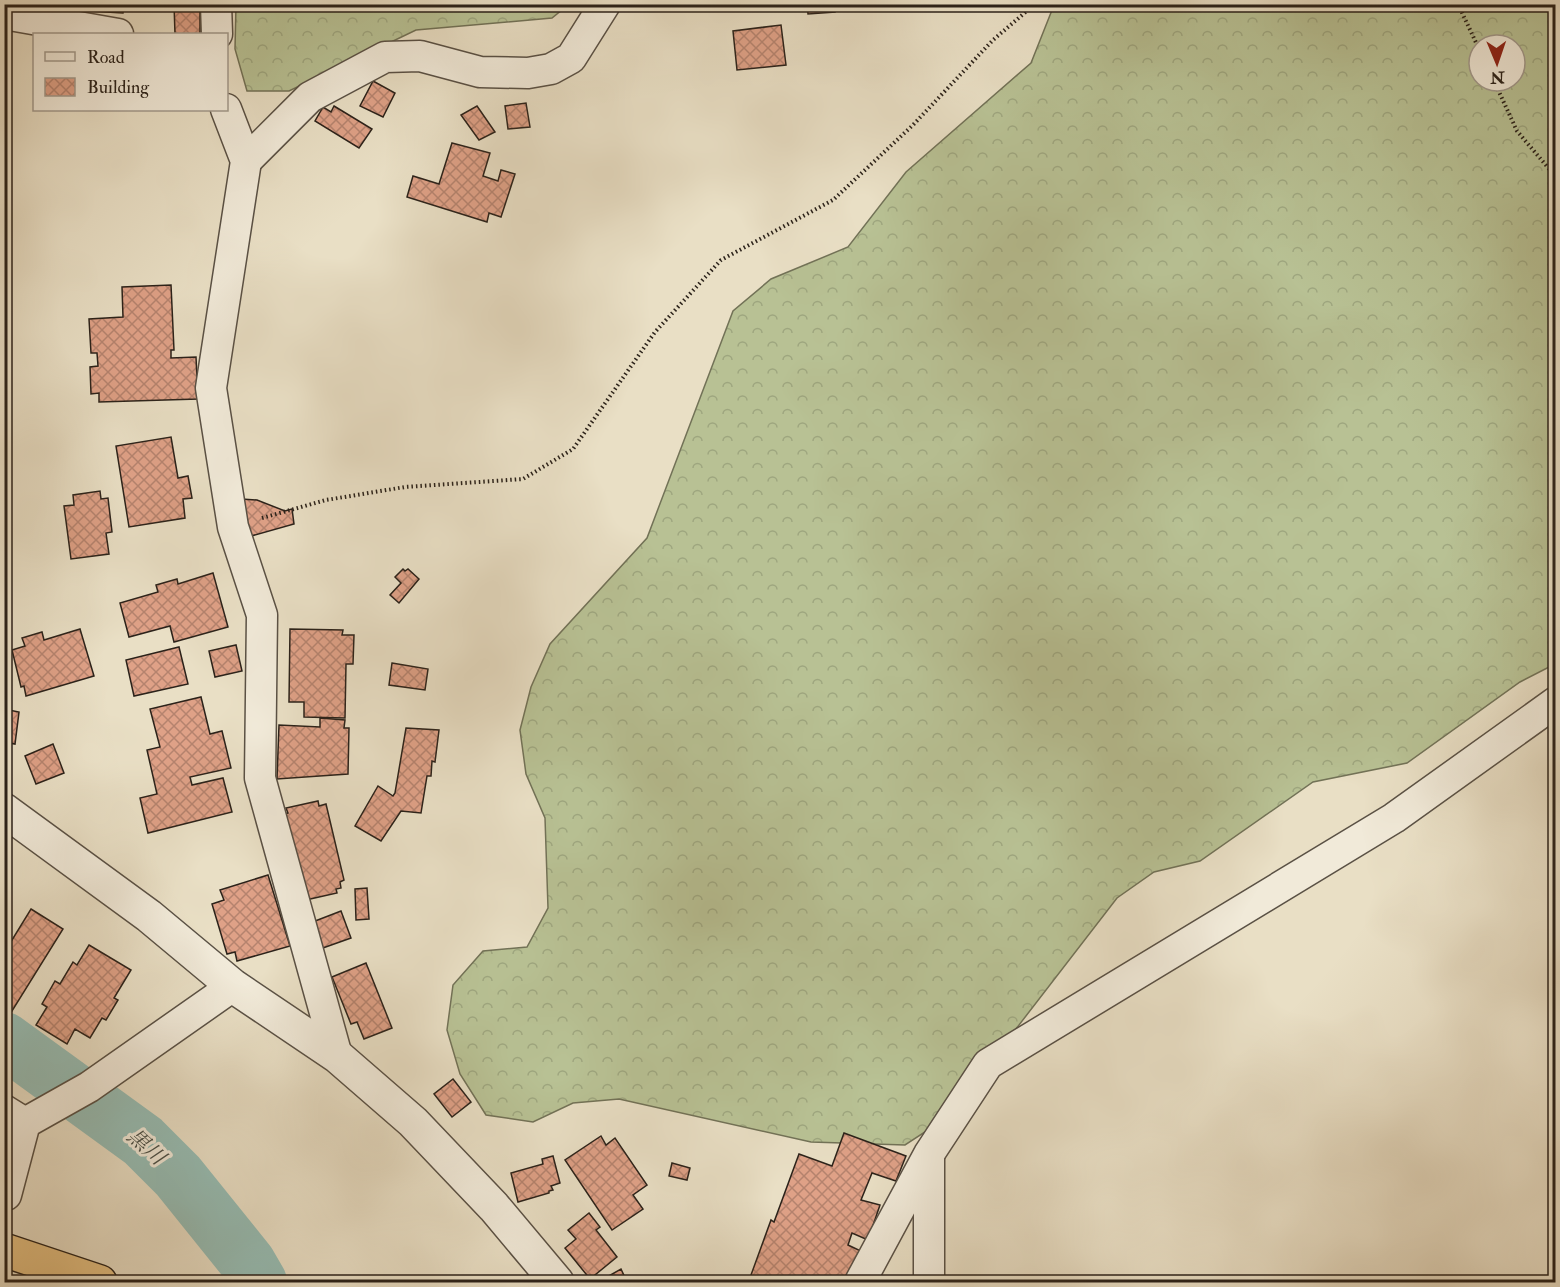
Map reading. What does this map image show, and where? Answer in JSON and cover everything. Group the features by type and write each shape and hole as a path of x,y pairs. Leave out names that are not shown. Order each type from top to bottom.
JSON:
{"highway":[{"path":"4,1250 100,1282"}],"street":[{"path":"216,4 217,33"},
{"path":"246,161 310,97 385,57 420,56 480,72 528,73 551,69 571,58 605,4"},
{"path":"4,14 112,33"},
{"path":"227,111 246,161 211,388 233,527 262,615 260,778 337,1056"},
{"path":"860,1282 929,1154 988,1064 1394,818 1556,702"},
{"path":"4,810 149,916 233,986 337,1056 413,1122 494,1207 557,1282"},
{"path":"6,1195 15,1117 89,1087 233,986"},
{"path":"929,1154 929,1282"}],"path":[{"path":"233,527 326,501 405,487 522,479 573,449 655,332 721,260 833,200 913,125 993,40 1035,4"},
{"path":"1458,4 1472,33"},
{"path":"1499,93 1516,131 1556,177"}],"green space":[{"path":"236,5 568,5 552,18 416,30 289,91 247,91 235,49"},
{"path":"1054,5 1555,5 1555,664 1520,682 1407,763 1313,782 1200,861 1154,872 1117,898 948,1117 905,1145 811,1142 619,1099 573,1103 533,1122 486,1115 460,1074 447,1030 453,985 483,951 527,947 548,908 545,818 526,774 520,730 531,687 550,644 647,538 733,311 771,279 848,247 906,172 1031,63"}],"building":[{"path":"36,4 124,4 123,13 36,8"},
{"path":"174,4 200,4 200,33 175,33"},
{"path":"807,4 835,4 835,12 808,14"},
{"path":"838,4 846,4 847,9 838,10"},
{"path":"850,4 968,4 968,5 850,10"},
{"path":"781,25 786,65 737,70 733,31"},
{"path":"373,81 395,93 383,117 360,106"},
{"path":"526,103 530,127 508,129 505,106"},
{"path":"334,106 372,129 359,148 315,121 323,107 331,112"},
{"path":"477,106 495,132 479,140 461,115"},
{"path":"452,143 490,153 483,176 498,181 501,170 515,174 501,217 489,213 487,222 407,197 413,176 439,184"},
{"path":"171,285 174,350 171,350 171,358 196,357 198,399 99,402 99,393 91,394 90,367 98,366 97,353 91,353 89,319 123,317 122,287"},
{"path":"171,437 178,478 188,476 192,498 183,499 185,518 129,527 116,446"},
{"path":"100,491 101,499 108,498 112,532 106,533 109,554 71,559 64,506 74,505 73,495"},
{"path":"241,499 257,500 285,511 292,509 294,524 251,536"},
{"path":"403,569 405,571 408,569 419,579 399,603 390,595 401,583 395,577"},
{"path":"213,573 228,627 174,642 170,626 129,637 120,603 158,592 156,585 177,579 178,584"},
{"path":"80,629 94,676 26,696 24,686 21,687 12,650 25,646 22,638 42,632 44,640"},
{"path":"290,629 343,630 342,635 354,635 353,664 346,664 345,718 304,717 304,702 289,702"},
{"path":"236,645 242,671 215,677 209,651"},
{"path":"179,647 188,684 134,696 126,660"},
{"path":"392,663 428,669 425,690 389,685"},
{"path":"201,697 210,734 222,731 231,768 190,777 192,785 223,778 232,812 148,833 140,798 157,794 147,750 160,747 150,709"},
{"path":"4,709 19,712 15,744 4,742"},
{"path":"320,718 345,720 344,728 349,728 348,774 277,779 279,725 320,727"},
{"path":"406,728 439,730 435,762 432,761 431,776 427,776 421,813 401,811 381,841 355,826 378,786 393,796 395,793"},
{"path":"53,744 64,773 36,784 25,756"},
{"path":"318,801 319,806 326,804 344,880 340,882 341,888 336,889 337,893 301,901 281,815 288,813 286,808"},
{"path":"268,875 290,946 237,961 235,952 227,954 212,904 224,900 220,890"},
{"path":"367,888 369,919 356,920 355,889"},
{"path":"31,909 63,929 12,1011 4,1006 4,953"},
{"path":"341,911 351,938 320,949 310,923"},
{"path":"89,945 131,970 114,998 118,1000 106,1020 102,1018 90,1038 75,1029 67,1044 36,1025 47,1007 42,1004 55,981 60,984 73,962 77,965"},
{"path":"366,963 392,1028 364,1039 357,1022 351,1024 332,977"},
{"path":"453,1079 471,1102 452,1117 434,1094"},
{"path":"844,1133 906,1156 896,1181 872,1173 861,1200 880,1205 868,1240 852,1233 848,1245 863,1252 849,1282 765,1282 751,1275 771,1220 774,1222 799,1154 832,1166"},
{"path":"601,1136 606,1145 615,1138 647,1185 633,1195 643,1209 612,1230 565,1160"},
{"path":"553,1156 560,1183 551,1186 553,1190 549,1193 518,1202 511,1173 543,1164 542,1159"},
{"path":"672,1163 690,1168 687,1180 669,1176"},
{"path":"589,1213 600,1227 596,1230 617,1257 590,1279 565,1248 576,1239 568,1230"},
{"path":"621,1269 627,1282 611,1282 607,1277"}],"waterway":[{"name":"黒川","path":"4,1040 143,1141 178,1176 248,1263 259,1282"}]}
